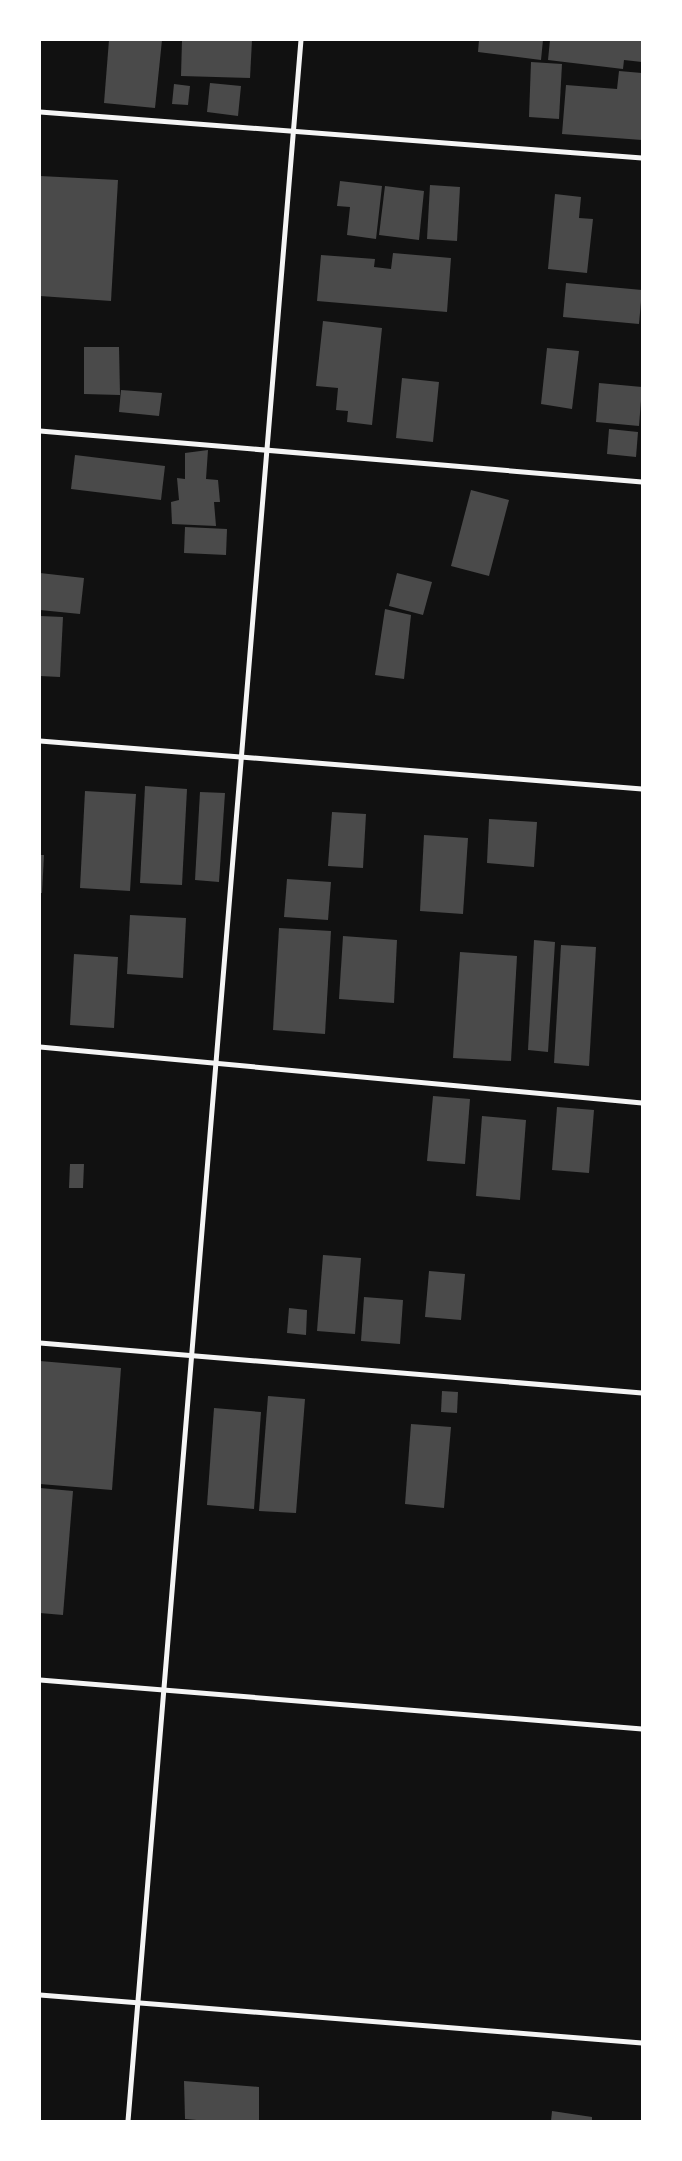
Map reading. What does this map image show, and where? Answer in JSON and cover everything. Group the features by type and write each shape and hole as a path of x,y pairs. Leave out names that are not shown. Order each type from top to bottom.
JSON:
{"street":[{"path":"128,2121 301,40"},
{"path":"40,112 642,158"},
{"path":"40,431 642,482"},
{"path":"40,741 642,789"},
{"path":"40,1047 642,1103"},
{"path":"40,1343 642,1393"},
{"path":"40,1680 642,1729"},
{"path":"40,1995 642,2043"}],"building":[{"path":"109,40 162,40 155,108 104,103"},
{"path":"182,40 252,40 250,78 181,76"},
{"path":"479,40 543,40 541,60 478,52"},
{"path":"550,40 642,40 642,62 624,60 623,69 548,60"},
{"path":"531,62 562,64 559,119 529,117"},
{"path":"619,71 642,73 642,140 562,134 566,85 617,89"},
{"path":"210,83 241,86 238,116 207,112"},
{"path":"174,84 190,86 188,105 172,104"},
{"path":"40,176 118,180 111,301 40,296"},
{"path":"340,181 382,186 376,239 347,235 350,207 337,206"},
{"path":"430,185 460,187 457,241 427,239"},
{"path":"385,186 424,191 419,240 379,235"},
{"path":"555,194 581,197 579,218 593,219 587,273 548,269"},
{"path":"393,253 451,258 447,312 317,301 321,255 375,259 374,267 391,269"},
{"path":"566,283 642,290 639,324 563,317"},
{"path":"323,321 382,328 372,425 347,422 348,411 336,410 338,388 316,386"},
{"path":"84,347 119,347 120,395 84,394"},
{"path":"547,348 579,351 572,409 541,404"},
{"path":"402,378 439,382 433,442 396,438"},
{"path":"599,383 642,387 639,426 596,422"},
{"path":"121,390 162,393 159,416 119,412"},
{"path":"609,429 638,432 636,457 607,454"},
{"path":"208,450 206,479 218,480 220,502 214,502 216,526 172,524 171,502 179,500 177,478 185,479 185,453"},
{"path":"75,455 165,466 161,500 71,489"},
{"path":"471,490 509,500 489,576 451,566"},
{"path":"185,527 227,529 226,555 184,553"},
{"path":"40,573 84,578 80,614 40,610"},
{"path":"397,573 432,582 423,615 389,606"},
{"path":"385,609 411,615 404,679 375,675"},
{"path":"40,616 63,617 60,677 40,676"},
{"path":"145,786 187,789 182,885 140,883"},
{"path":"85,791 136,794 130,891 80,888"},
{"path":"200,792 225,793 219,882 195,880"},
{"path":"332,812 366,814 363,868 328,866"},
{"path":"489,819 537,822 534,867 487,863"},
{"path":"424,835 468,838 463,914 420,911"},
{"path":"40,855 44,855 42,893 40,893"},
{"path":"287,879 331,882 328,920 284,917"},
{"path":"130,915 186,918 183,978 127,974"},
{"path":"279,928 331,931 325,1034 273,1030"},
{"path":"343,936 397,940 394,1003 339,999"},
{"path":"534,940 555,942 548,1052 528,1050"},
{"path":"561,945 596,947 589,1066 554,1063"},
{"path":"460,952 517,956 511,1061 453,1058"},
{"path":"74,954 118,957 114,1028 70,1025"},
{"path":"433,1096 470,1099 465,1164 427,1161"},
{"path":"557,1107 594,1110 589,1173 552,1170"},
{"path":"482,1116 526,1120 520,1200 476,1196"},
{"path":"70,1164 84,1164 83,1188 69,1188"},
{"path":"323,1255 361,1258 355,1334 317,1331"},
{"path":"429,1271 465,1274 461,1320 425,1317"},
{"path":"364,1297 403,1300 400,1344 361,1341"},
{"path":"289,1308 307,1310 306,1335 287,1333"},
{"path":"40,1361 121,1368 112,1490 40,1484"},
{"path":"442,1391 458,1392 457,1413 441,1412"},
{"path":"268,1396 305,1399 296,1513 259,1511"},
{"path":"214,1408 261,1412 254,1509 207,1505"},
{"path":"411,1424 451,1427 444,1508 405,1504"},
{"path":"40,1488 73,1491 63,1615 40,1613"},
{"path":"184,2081 259,2087 259,2121 185,2119"},
{"path":"552,2111 592,2117 592,2121 551,2121"}]}
